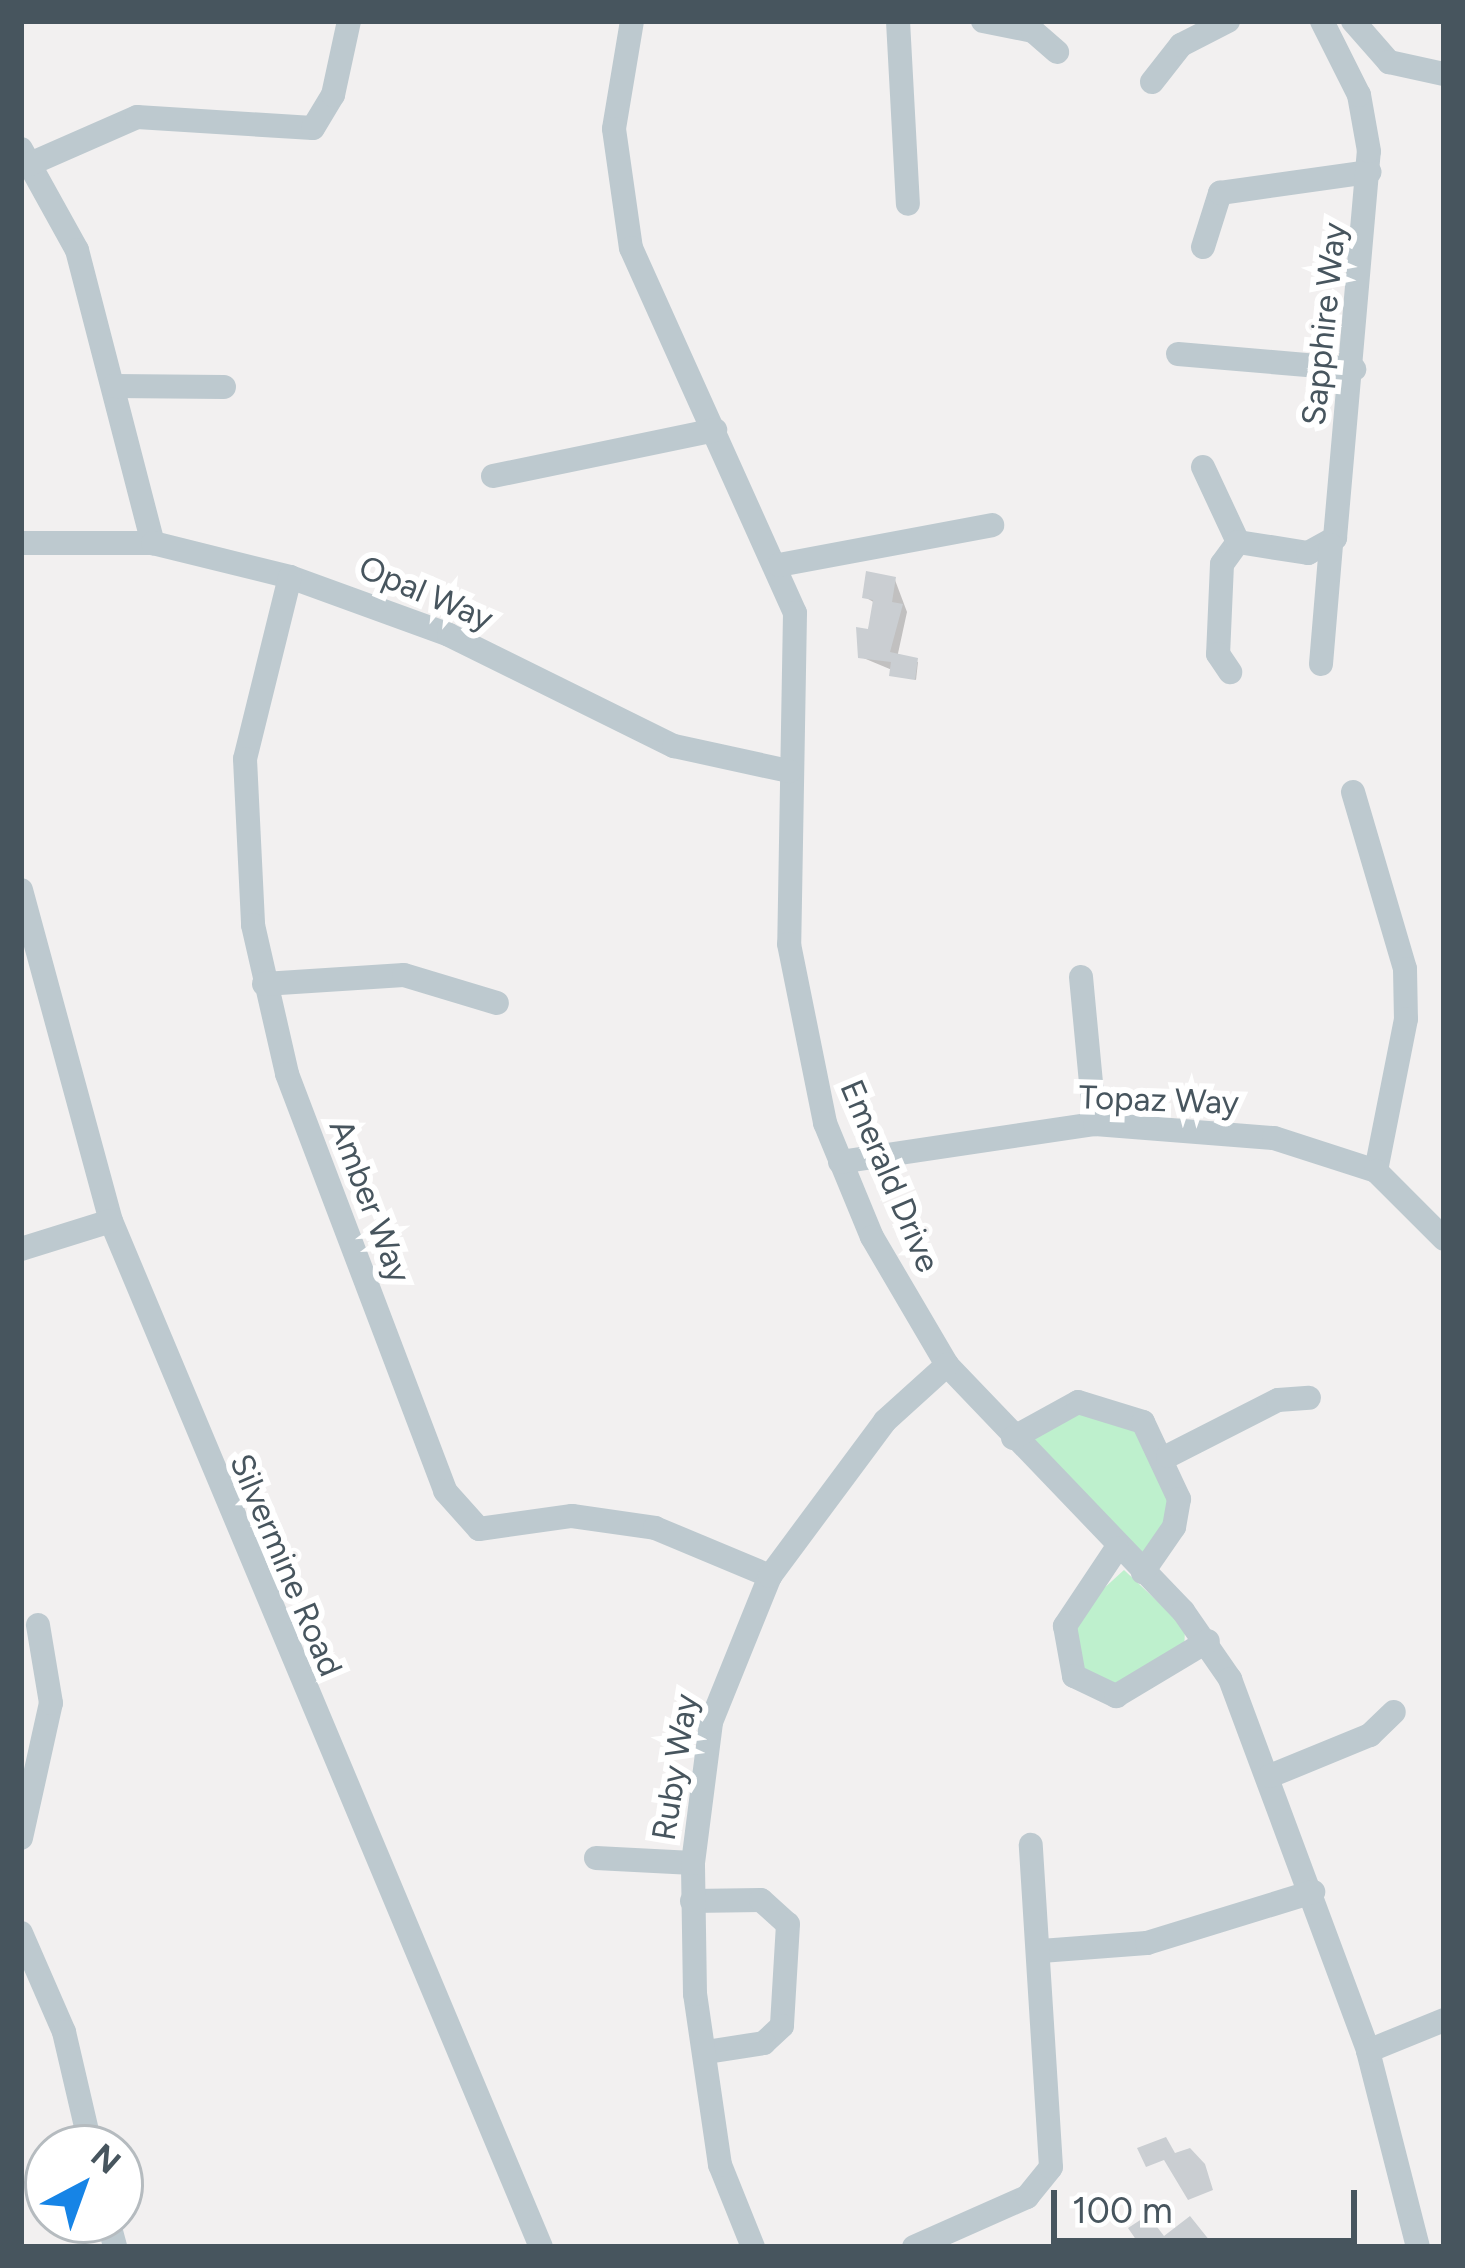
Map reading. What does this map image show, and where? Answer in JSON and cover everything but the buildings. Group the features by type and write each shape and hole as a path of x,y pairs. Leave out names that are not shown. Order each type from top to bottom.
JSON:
{"street":[{"path":"153,543 77,250 26,156 136,117 313,128 333,95 349,21"},
{"name":"Emerald Drive","path":"632,21 614,129 621,206 715,430 779,565 800,643 789,771 794,982 840,1162 946,1365 1208,1641 1270,1776 1313,1892 1368,2051 1418,2247"},
{"path":"898,21 908,204"},
{"path":"983,21 1034,31 1057,52"},
{"path":"1152,82 1181,45 1228,21"},
{"name":"Sapphire Way","path":"1321,664 1354,369 1370,172 1360,94 1322,21"},
{"path":"1353,21 1389,62 1444,74"},
{"path":"1203,247 1220,193 1370,172"},
{"path":"1178,354 1354,369"},
{"path":"114,386 224,387"},
{"path":"493,476 715,430"},
{"path":"1203,467 1238,542"},
{"path":"779,565 992,525"},
{"path":"1238,542 1308,553 1331,545"},
{"path":"1230,672 1218,654 1222,564 1238,542"},
{"name":"Opal Way","path":"21,543 153,543 290,577 449,635 674,746 789,771"},
{"name":"Amber Way","path":"290,577 245,759 265,983 286,1074 466,1524 572,1516 655,1528 770,1576"},
{"path":"1353,792 1405,968 1406,1019 1376,1171"},
{"name":"Silvermine Road","path":"21,890 111,1221 541,2247"},
{"path":"265,983 404,975 497,1003"},
{"path":"1081,977 1095,1124"},
{"name":"Topaz Way","path":"840,1162 1095,1124 1274,1138 1376,1171 1444,1239"},
{"path":"21,1249 111,1221"},
{"name":"Ruby Way","path":"753,2247 719,2164 692,1901 710,1722 770,1576 885,1421 946,1365"},
{"path":"1168,1456 1278,1400 1309,1398"},
{"path":"1012,1438 1054,1408 1100,1404 1143,1422 1168,1456 1178,1517 1143,1571"},
{"path":"1117,1548 1065,1626 1074,1676 1116,1696 1208,1641"},
{"path":"21,1838 51,1703 38,1625"},
{"path":"1270,1776 1370,1735 1394,1712"},
{"path":"914,2247 1047,2178 1041,1951 1031,1845"},
{"path":"596,1858 693,1863"},
{"path":"1041,1951 1160,1941 1313,1892"},
{"path":"692,1901 760,1900 788,1924 782,2026 764,2043 706,2052"},
{"path":"21,1933 64,2032 85,2124"},
{"path":"1368,2051 1444,2020"}],"green space":[{"path":"1067,1404 1149,1434 1175,1516 1137,1567 1017,1437"},
{"path":"1124,1570 1185,1627 1184,1656 1132,1689 1072,1672 1067,1622"}]}
